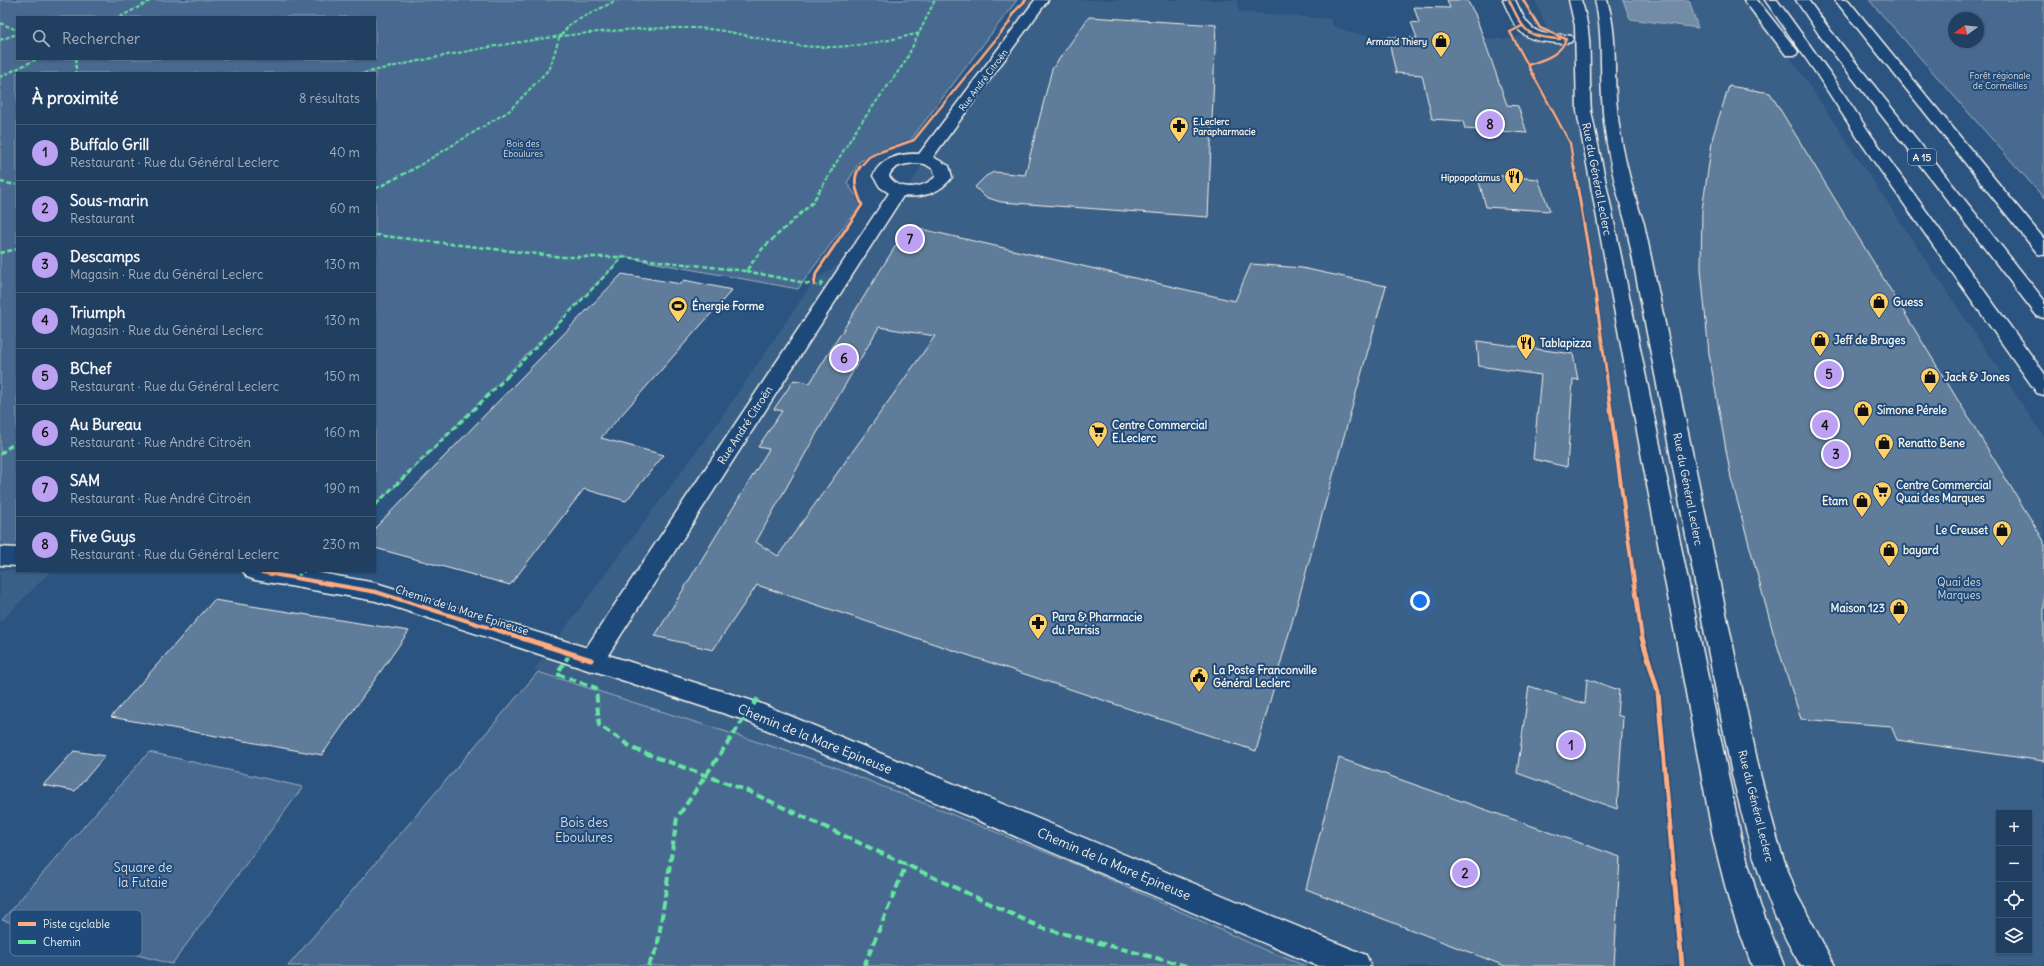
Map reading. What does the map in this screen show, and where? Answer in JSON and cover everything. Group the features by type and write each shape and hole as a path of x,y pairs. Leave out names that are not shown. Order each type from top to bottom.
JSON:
{"main road":[{"name":"Rue André Citroën","path":"923,159 1042,0"},
{"path":"1509,0 1522,26 1531,36 1566,40"},
{"name":"Rue du Général Leclerc","path":"1575,0 1582,24 1581,77 1584,111 1723,819 1746,907 1768,966"},
{"name":"Rue du Général Leclerc","path":"1601,0 1605,17 1610,110 1626,199 1638,239 1746,774 1761,839 1772,871 1799,933 1819,966"},
{"path":"1750,0 1810,75 1864,137"},
{"path":"1771,0 1825,76 1864,137 2044,388"},
{"name":"A 15","path":"1802,0 1825,33 2044,312"},
{"path":"1841,0 2044,250"},
{"path":"923,159 940,165 944,173 942,180 929,189 920,191 899,190 886,185 881,176 886,168 898,161 923,159"},
{"name":"Rue André Citroën","path":"591,660 899,190"},
{"path":"0,556 16,557"},
{"name":"Chemin de la Mare Epineuse","path":"261,572 376,592 750,711 1355,966"}],"shaded area":[{"path":"1029,0 1237,0 1239,12 1330,19 1333,26 1354,34 1388,37 1512,39 1547,28 1535,0 1752,0 2044,437 2044,966 1306,966 1267,951 1087,869 827,764 534,670 717,424 813,282 874,240"},
{"path":"1623,0 1689,0 1698,28 1630,19"},
{"path":"0,570 16,571 16,572 50,572 0,622"}],"green space":[{"name":"Bois des Éboulures","path":"0,0 1017,0 909,142 860,161 847,183 861,203 798,289 623,257 405,478 376,504 376,72 16,72 16,549 0,548"},
{"name":"Forêt régionale de Cormeilles","path":"1869,0 2044,0 2044,198"},
{"name":"Bois des Eboulures","path":"538,672 827,764 1087,869 1267,951 1306,966 288,966"},
{"name":"Square de la Futaie","path":"149,752 303,787 172,964 141,956 142,910 11,910"},
{"name":"Square de la Futaie","path":"10,911 10,922 2,920"}],"building":[{"path":"1447,0 1467,0 1475,14 1507,105 1518,106 1527,133 1465,129 1463,121 1432,119 1422,75 1396,73 1388,37 1417,38 1411,22 1419,23 1414,7 1450,8"},
{"path":"1089,17 1216,25 1208,217 1001,202 985,197 975,187 986,176 994,172 1025,175 1052,69"},
{"name":"Centre Commercial Quai des Marques","path":"1729,86 1770,93 2044,541 2044,761 1897,740 1891,726 1801,719 1773,632 1731,478 1709,354 1701,269 1702,210 1713,136"},
{"path":"1477,174 1538,179 1550,211 1486,207"},
{"name":"Centre Commercial E.Leclerc","path":"908,226 1235,301 1251,264 1302,268 1386,286 1256,751 757,585 713,650 655,636 769,449 758,447 782,411 774,409 794,380 810,383","holes":["879,327 935,336 778,556 756,542 814,438"]},
{"path":"622,274 681,284 684,280 732,290 601,438 664,455 626,501 584,489 510,585 376,548 376,527"},
{"path":"1477,341 1573,354 1578,380 1573,379 1567,467 1533,459 1541,375 1479,366"},
{"path":"214,600 409,631 322,755 111,717"},
{"path":"1587,679 1619,690 1617,715 1623,717 1617,809 1517,773 1529,686 1585,704"},
{"path":"74,751 105,756 75,791 43,785"},
{"path":"1339,758 1620,857 1614,966 1505,966 1306,889"}],"marked path":[{"path":"122,16 152,0"},
{"path":"376,188 424,163 509,111 550,68 559,38 570,24 617,0"},
{"path":"376,235 563,257 623,257 746,271 763,248 812,203 858,127 905,62 935,0"},
{"path":"0,23 16,30"},
{"path":"368,72 484,48 609,32 650,29 705,29 735,33 780,43 823,48 865,44 920,33"},
{"path":"0,40 16,34"},
{"path":"0,77 35,60"},
{"path":"76,60 76,72"},
{"path":"0,182 16,185"},
{"path":"0,253 16,249"},
{"path":"376,504 439,445 532,352 623,257"},
{"path":"746,271 820,286 824,280"},
{"path":"0,454 16,442"},
{"path":"296,578 303,572"},
{"path":"570,654 557,674 596,688 599,725 634,749 748,791 1042,928 1187,966"},
{"path":"648,966 657,949 677,818 758,698"},
{"path":"864,966 906,865"}],"cycle path":[{"path":"814,285 816,273 862,205 855,185 855,177 862,163 877,153 914,140 1009,23 1013,13 1026,0"},
{"path":"1509,0 1522,26 1531,35 1560,39"},
{"path":"1523,0 1540,28 1566,39 1561,49 1556,53 1528,65"},
{"path":"1522,26 1510,32 1570,143 1593,277 1643,646 1658,692 1682,966"},
{"path":"261,572 376,592 591,660"}],"place":[{"name":"Armand Thiery","path":"1441,58"},
{"name":"Five Guys","path":"1490,124"},
{"name":"E.Leclerc Parapharmacie","path":"1179,143"},
{"name":"Hippopotamus","path":"1514,194"},
{"name":"SAM","path":"910,239"},
{"name":"Guess","path":"1879,319"},
{"name":"Énergie Forme","path":"678,323"},
{"name":"Jeff de Bruges","path":"1820,357"},
{"name":"Au Bureau","path":"844,358"},
{"name":"Tablapizza","path":"1526,360"},
{"name":"BChef","path":"1829,374"},
{"name":"Jack & Jones","path":"1930,394"},
{"name":"Triumph","path":"1825,425"},
{"name":"Simone Pérele","path":"1863,427"},
{"name":"Centre Commercial E.Leclerc","path":"1098,448"},
{"name":"Descamps","path":"1836,454"},
{"name":"Renatto Bene","path":"1884,460"},
{"name":"Centre Commercial Quai des Marques","path":"1882,508"},
{"name":"Etam","path":"1862,518"},
{"name":"Le Creuset","path":"2002,547"},
{"name":"bayard","path":"1889,567"},
{"name":"Maison 123","path":"1899,625"},
{"name":"Para & Pharmacie du Parisis","path":"1038,640"},
{"name":"La Poste Franconville Général Leclerc","path":"1199,693"},
{"name":"Buffalo Grill","path":"1571,745"},
{"name":"Sous-marin","path":"1465,873"}],"park label":[{"name":"Quai des Marques","path":"1959,588"}]}
